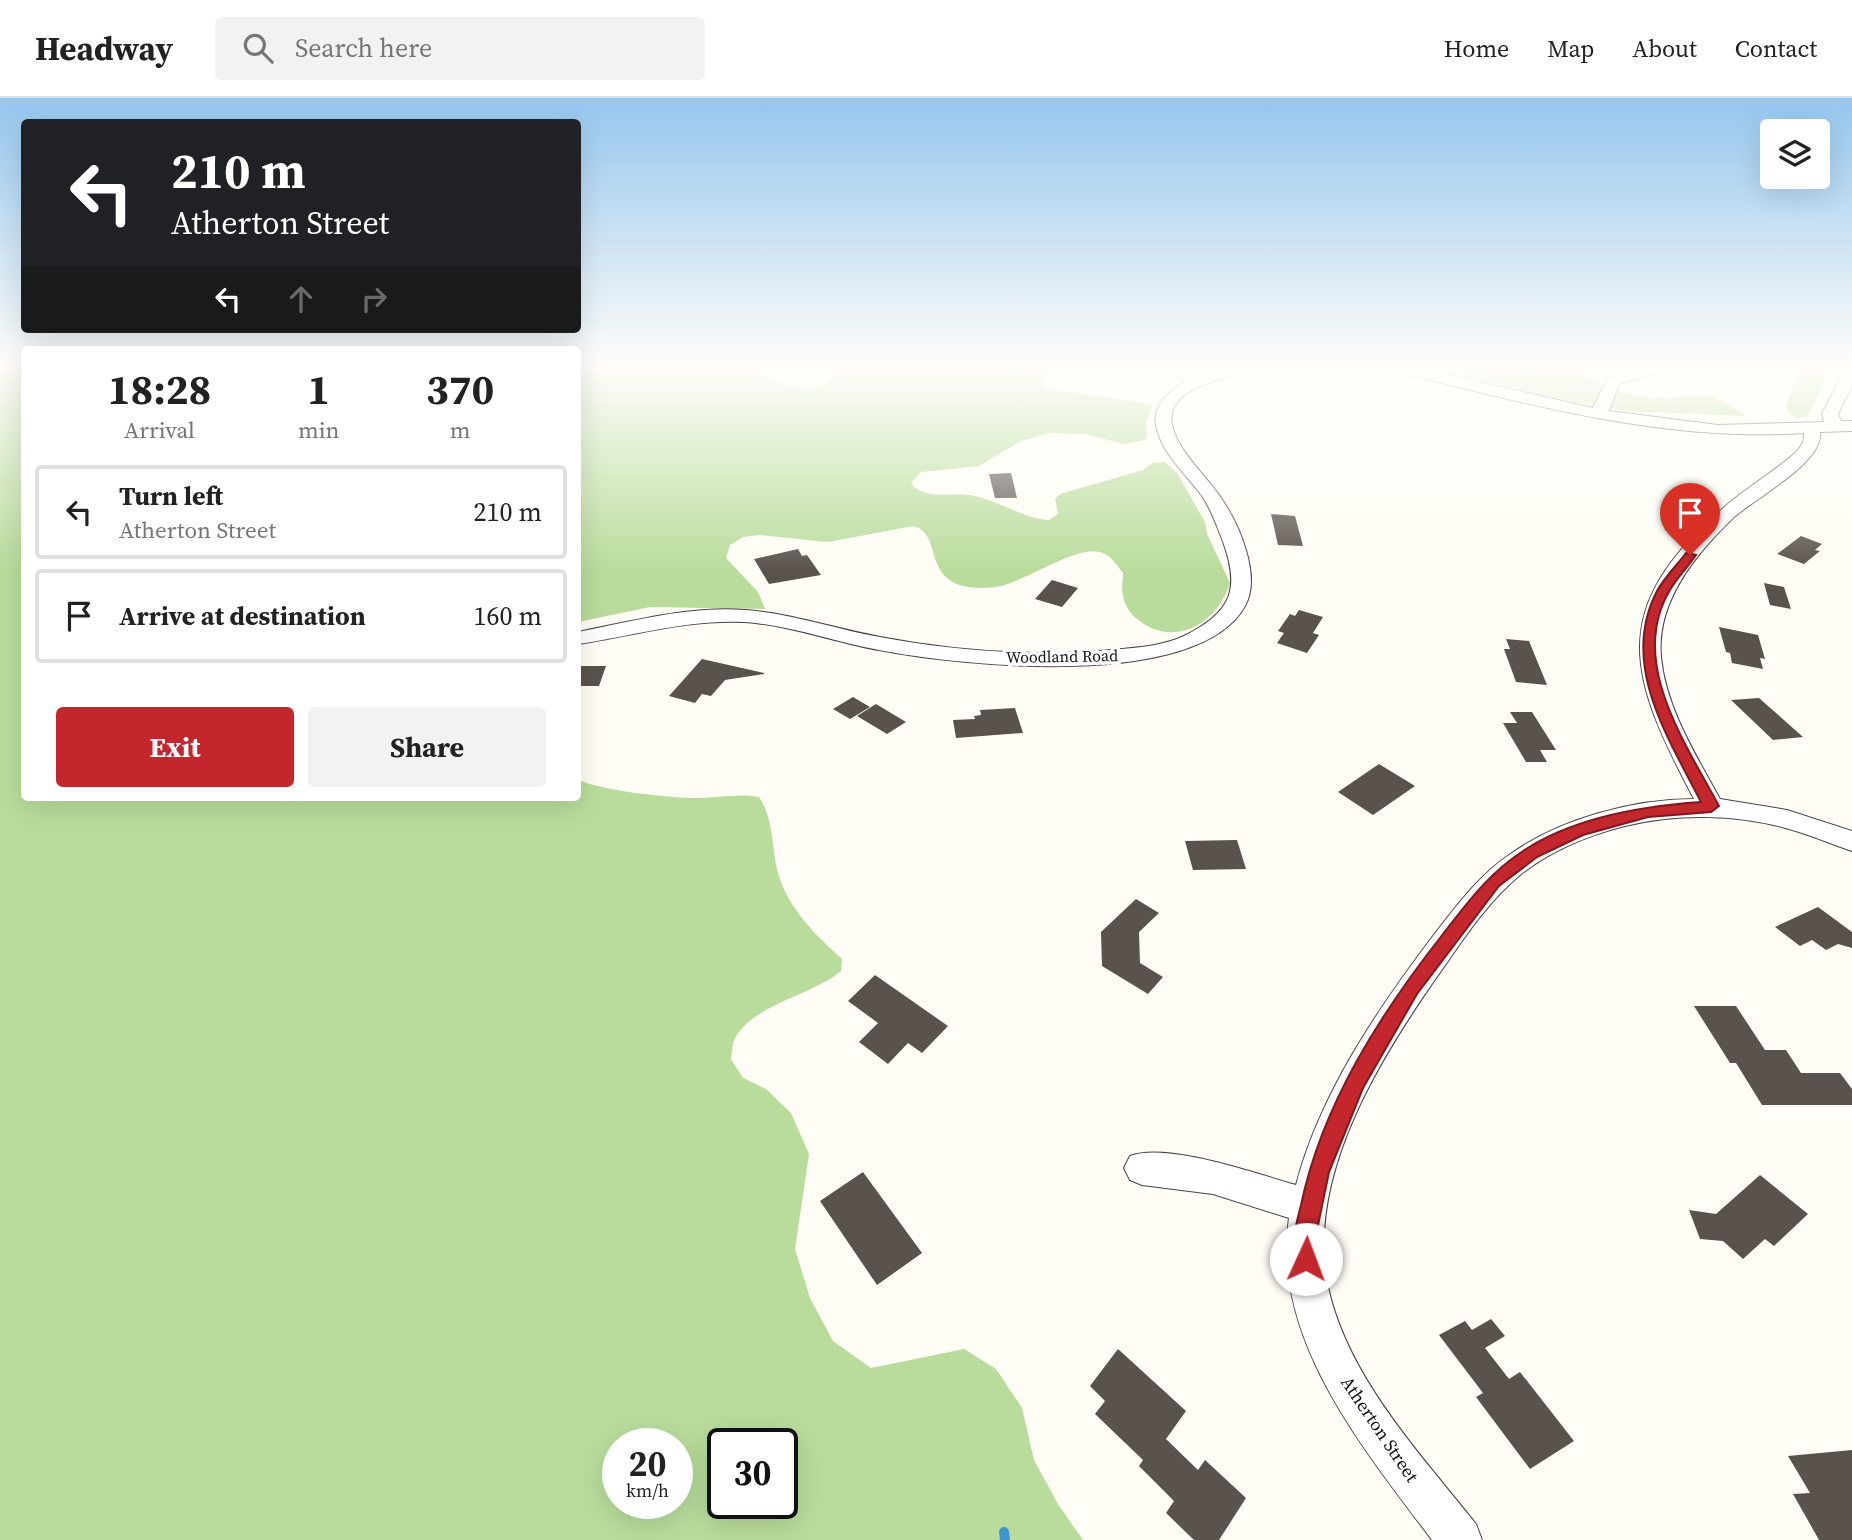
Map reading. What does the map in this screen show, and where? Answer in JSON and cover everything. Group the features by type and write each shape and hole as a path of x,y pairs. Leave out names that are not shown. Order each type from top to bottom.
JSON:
{"street":[{"name":"Woodland Road","path":"581,638 698,618 735,615 766,618 900,648 993,657 1107,656 1158,651 1195,640 1214,628 1229,613 1241,595 1245,580 1242,564 1216,503 1167,436"},
{"path":"1813,436 1809,448 1715,527 1670,580 1651,622 1650,660 1658,702 1711,806 1775,816 1852,841"},
{"name":"Atherton Street","path":"1460,1540 1359,1404 1332,1352 1309,1286 1305,1235 1328,1144 1371,1053 1411,989 1493,882 1532,853 1578,831 1648,811 1711,806"},
{"path":"1142,1168 1213,1177 1310,1207"}],"green space":[{"path":"0,436 21,436 21,801 581,801 581,780 600,787 652,795 694,798 759,797 768,816 776,866 784,889 805,922 842,959 841,971 815,987 770,1008 744,1026 734,1040 731,1059 743,1078 766,1089 791,1113 809,1154 795,1249 810,1298 833,1341 871,1368 964,1349 996,1369 1022,1408 1034,1460 1058,1504 1083,1540 0,1540"},
{"path":"581,436 1038,436 1021,441 979,466 921,472 911,483 916,489 930,494 979,497 1029,516 1049,520 1058,514 1055,499 1060,494 1143,470 1152,463 1165,462 1177,473 1205,522 1207,534 1230,583 1216,609 1206,619 1182,631 1169,632 1155,629 1132,614 1123,596 1123,573 1105,554 1095,551 1082,553 1007,584 970,587 953,582 943,574 929,540 923,531 913,526 828,542 759,535 743,537 730,545 726,558 758,592 765,609 650,607 581,621"},
{"path":"1094,436 1147,436 1145,440 1123,444"}],"building":[{"path":"1011,473 1017,498 995,498 989,474"},
{"path":"1271,514 1295,516 1303,546 1278,545"},
{"path":"1801,536 1822,544 1815,550 1820,551 1804,564 1777,554"},
{"path":"798,549 802,556 807,555 821,575 769,584 754,559"},
{"path":"1052,580 1078,588 1062,607 1035,599"},
{"path":"1764,583 1784,587 1791,609 1770,605"},
{"path":"1299,610 1323,617 1313,633 1319,635 1307,653 1277,643 1284,633 1278,631 1290,614 1295,616"},
{"path":"1719,627 1758,635 1765,659 1760,658 1763,669 1732,663"},
{"path":"1506,639 1529,641 1547,685 1516,682 1504,649 1510,649"},
{"path":"702,659 764,674 725,680 711,696 702,694 695,703 669,696"},
{"path":"581,666 606,666 599,686 581,686"},
{"path":"853,697 870,707 850,719 833,709"},
{"path":"1759,698 1803,737 1773,740 1731,700"},
{"path":"876,704 906,722 887,734 857,716"},
{"path":"1015,708 1023,733 956,738 953,720 975,719 974,716 981,715 980,710"},
{"path":"1510,712 1532,712 1556,750 1540,750 1547,762 1526,762 1503,723 1517,723"},
{"path":"1379,764 1415,786 1373,815 1338,792"},
{"path":"1237,840 1246,869 1193,870 1185,841"},
{"path":"1136,899 1159,913 1139,932 1140,963 1163,977 1148,994 1102,966 1101,932"},
{"path":"1818,907 1852,932 1852,948 1838,944 1826,950 1812,940 1800,946 1775,927"},
{"path":"875,975 948,1026 922,1053 908,1043 888,1064 859,1042 878,1023 848,1001"},
{"path":"1694,1006 1736,1006 1765,1050 1786,1050 1801,1073 1840,1073 1852,1089 1852,1105 1762,1105 1736,1063 1730,1063"},
{"path":"863,1172 922,1253 877,1285 820,1201"},
{"path":"1760,1175 1808,1214 1774,1246 1765,1239 1743,1259 1723,1241 1700,1239 1689,1210 1716,1214"},
{"path":"1491,1319 1505,1336 1485,1348 1509,1379 1520,1372 1574,1441 1530,1469 1476,1397 1483,1393 1439,1335 1465,1321 1472,1330"},
{"path":"1118,1349 1186,1411 1166,1439 1198,1470 1205,1460 1246,1498 1219,1540 1194,1540 1166,1513 1174,1501 1139,1466 1143,1460 1095,1414 1105,1401 1090,1386"},
{"path":"1852,1450 1852,1540 1819,1540 1793,1494 1810,1493 1788,1456"}],"waterway":[{"path":"1004,1532 1005,1540"}],"route":[{"path":"1306,1259 1305,1235 1318,1172 1354,1084 1411,989 1493,882 1532,853 1578,831 1648,811 1711,806 1672,734 1658,702 1651,674 1651,622 1664,589 1690,555"}]}
